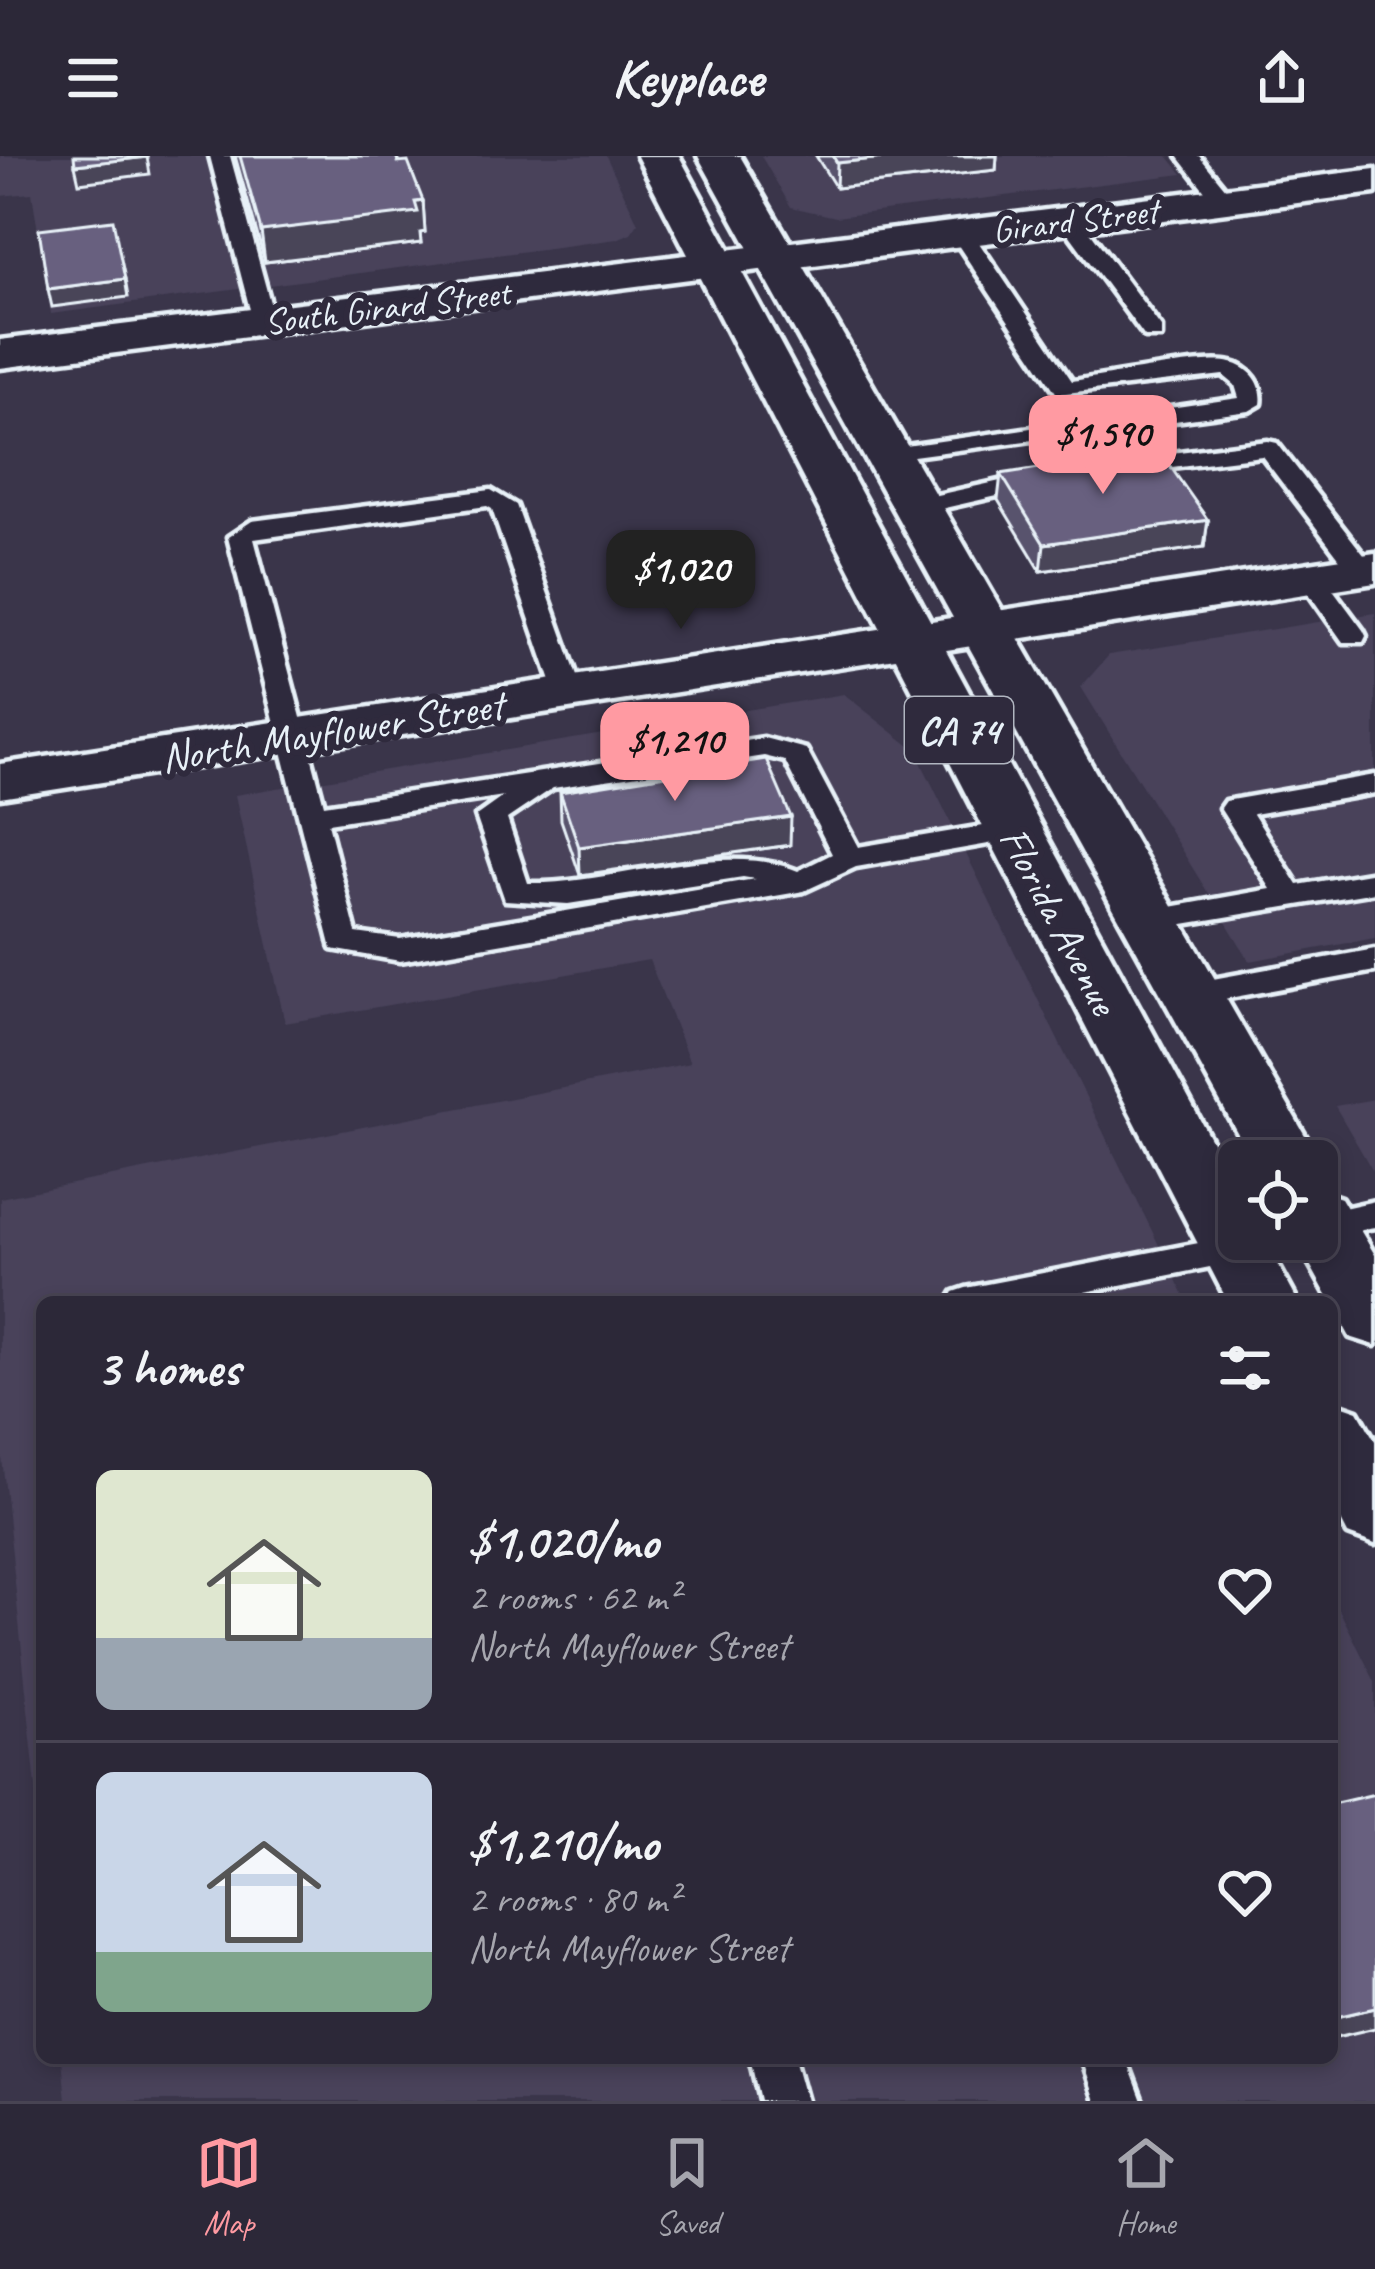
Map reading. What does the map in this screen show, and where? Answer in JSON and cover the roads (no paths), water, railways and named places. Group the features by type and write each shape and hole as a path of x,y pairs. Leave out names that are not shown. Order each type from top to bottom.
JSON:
{"main road":[{"name":"Florida Avenue","path":"658,156 1218,1217"},
{"name":"Florida Avenue","path":"719,156 1274,1140"},
{"name":"South Girard Street","path":"0,354 775,257"},
{"path":"1338,1218 1375,1317"},
{"name":"Florida Avenue","path":"1241,1260 1260,1296"},
{"path":"1338,1443 1375,1512"}],"street":[{"name":"Girard Street","path":"775,257 1375,181"},
{"name":"North Mayflower Street","path":"0,781 983,630 1351,589"}],"lane":[{"path":"220,156 264,321"},
{"path":"1188,156 1224,200"},
{"path":"1069,220 1153,332"},
{"path":"961,233 1090,427"},
{"path":"885,456 1249,404 1251,393 1237,372 1213,368 1065,389"},
{"path":"914,507 967,492 1080,472 1268,448 1305,496 1351,589 1353,636"},
{"path":"569,693 503,506 491,498 252,530 241,537 343,942 400,950 804,881 850,858 1013,831"},
{"path":"312,816 764,747 796,755 850,858"},
{"path":"556,778 490,816 516,892 568,894 743,867 804,881"},
{"path":"1291,897 1235,808 1375,784"},
{"path":"1148,920 1375,882"},
{"path":"1190,994 1375,960"},
{"path":"996,1296 1218,1252"},
{"path":"774,2064 783,2101"},
{"path":"1106,2064 1119,2101"}]}
